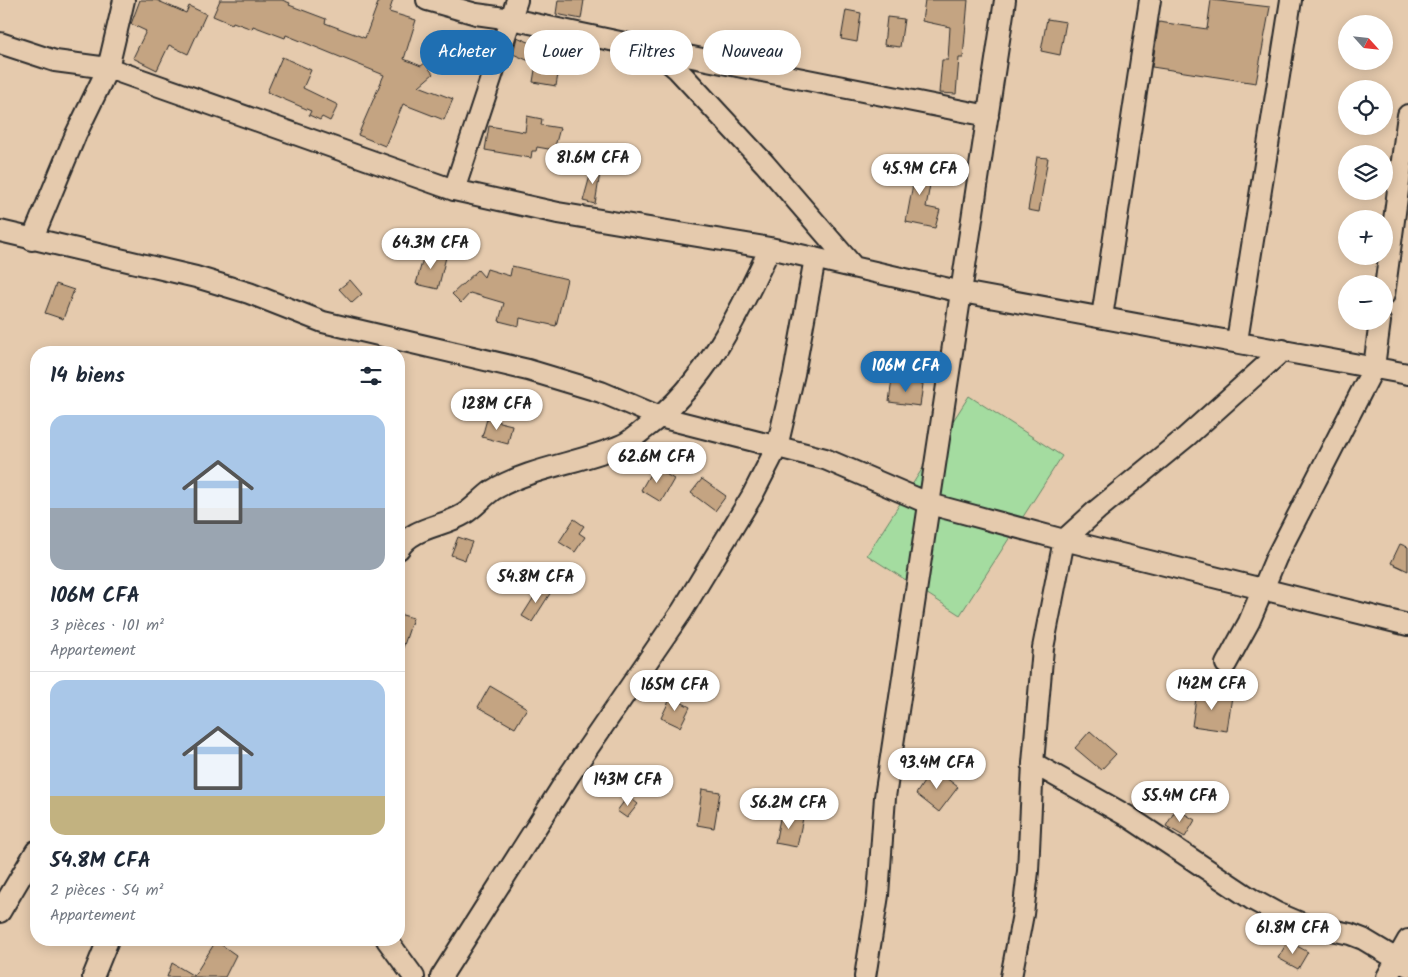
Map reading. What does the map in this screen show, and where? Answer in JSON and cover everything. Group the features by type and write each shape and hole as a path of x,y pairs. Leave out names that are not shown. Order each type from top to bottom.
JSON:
{"street":[{"path":"32,240 76,134 108,68 124,0"},
{"path":"427,0 470,13 511,19 610,40"},
{"path":"454,190 517,0"},
{"path":"865,977 878,895 885,797 1005,0"},
{"path":"1102,317 1150,0"},
{"path":"1237,341 1291,0"},
{"path":"0,43 55,61 108,68 454,190 558,213 770,248 962,292 1237,341 1408,374"},
{"path":"693,57 988,116"},
{"path":"683,75 765,164 852,266"},
{"path":"1387,275 1408,115"},
{"path":"0,231 196,277 249,294 323,322 528,370 601,392 660,417 826,459 930,504 1064,540 1408,625"},
{"path":"405,541 409,535 441,526 464,514 493,490 527,475 624,445 660,417 683,395 716,352 742,308 770,248"},
{"path":"441,977 570,774 682,611 752,496 777,447 794,374 815,258"},
{"path":"1226,664 1249,622 1262,588 1374,367 1379,330"},
{"path":"1011,977 1023,914 1028,871 1033,763 1043,648 1064,540 1097,510 1186,437 1283,350"},
{"path":"1033,763 1127,816 1269,909 1302,924 1350,934 1363,939 1402,963"},
{"path":"0,912 30,861"},
{"path":"1387,977 1402,963 1408,940"},
{"path":"92,977 105,946"},
{"path":"391,946 414,977"}],"green space":[{"path":"969,396 1062,456 960,615 867,555"}],"building":[{"path":"140,0 156,0 186,13 189,6 206,14 188,54 169,45 157,70 133,58 146,31 131,24"},
{"path":"220,0 282,0 290,3 289,5 326,19 325,23 365,38 379,0 393,0 389,12 416,20 404,59 420,66 420,75 432,75 419,86 453,99 444,120 403,104 385,146 358,135 384,75 286,35 285,38 253,26 252,29 233,22 232,24 213,16"},
{"path":"558,0 584,0 581,19 556,14"},
{"path":"925,0 968,0 963,58 959,58 956,94 939,93 942,60 948,60 950,27 922,21"},
{"path":"1211,0 1270,7 1256,83 1152,67 1159,22 1207,29"},
{"path":"846,10 861,13 857,42 841,39"},
{"path":"887,17 904,19 900,47 884,45"},
{"path":"1047,19 1066,22 1060,55 1041,51"},
{"path":"517,37 524,40 524,59 514,54"},
{"path":"282,57 311,70 303,88 338,105 330,121 322,117 320,120 309,115 311,111 267,92"},
{"path":"534,75 558,75 556,86 533,82"},
{"path":"527,116 542,119 541,125 560,128 554,150 537,147 536,151 532,151 531,158 485,150 489,126 525,132"},
{"path":"1037,157 1048,158 1039,212 1028,210"},
{"path":"905,163 933,168 926,207 940,210 935,228 906,222 913,184 902,182"},
{"path":"593,165 601,167 595,204 583,201"},
{"path":"425,251 446,257 438,289 416,284"},
{"path":"512,266 567,279 556,326 520,318 519,326 499,321 504,303 470,293 461,303 452,294 478,270 484,277 487,269 510,276"},
{"path":"350,280 362,294 352,303 339,289"},
{"path":"56,284 74,290 63,319 45,313"},
{"path":"892,379 923,384 920,406 889,402"},
{"path":"487,419 512,425 508,444 482,437"},
{"path":"654,467 674,479 661,502 641,490"},
{"path":"702,479 726,496 715,511 691,493"},
{"path":"574,519 584,526 579,533 585,537 575,552 559,542"},
{"path":"458,537 472,542 465,560 451,555"},
{"path":"1400,544 1408,547 1408,571 1391,563"},
{"path":"541,586 551,592 532,622 522,616"},
{"path":"405,616 413,618 405,642"},
{"path":"490,686 527,708 515,728 478,707"},
{"path":"1197,691 1232,696 1227,731 1192,726"},
{"path":"671,697 690,707 680,727 661,718"},
{"path":"1090,731 1116,754 1101,770 1075,748"},
{"path":"933,768 958,787 939,812 916,794"},
{"path":"702,789 720,792 714,828 697,825"},
{"path":"628,796 638,804 627,818 617,811"},
{"path":"1176,809 1195,820 1185,837 1166,826"},
{"path":"781,814 803,818 797,847 775,843"},
{"path":"1288,941 1308,952 1298,969 1278,958"},
{"path":"213,946 223,946 236,955 225,977 167,977 172,963 194,976"}]}
